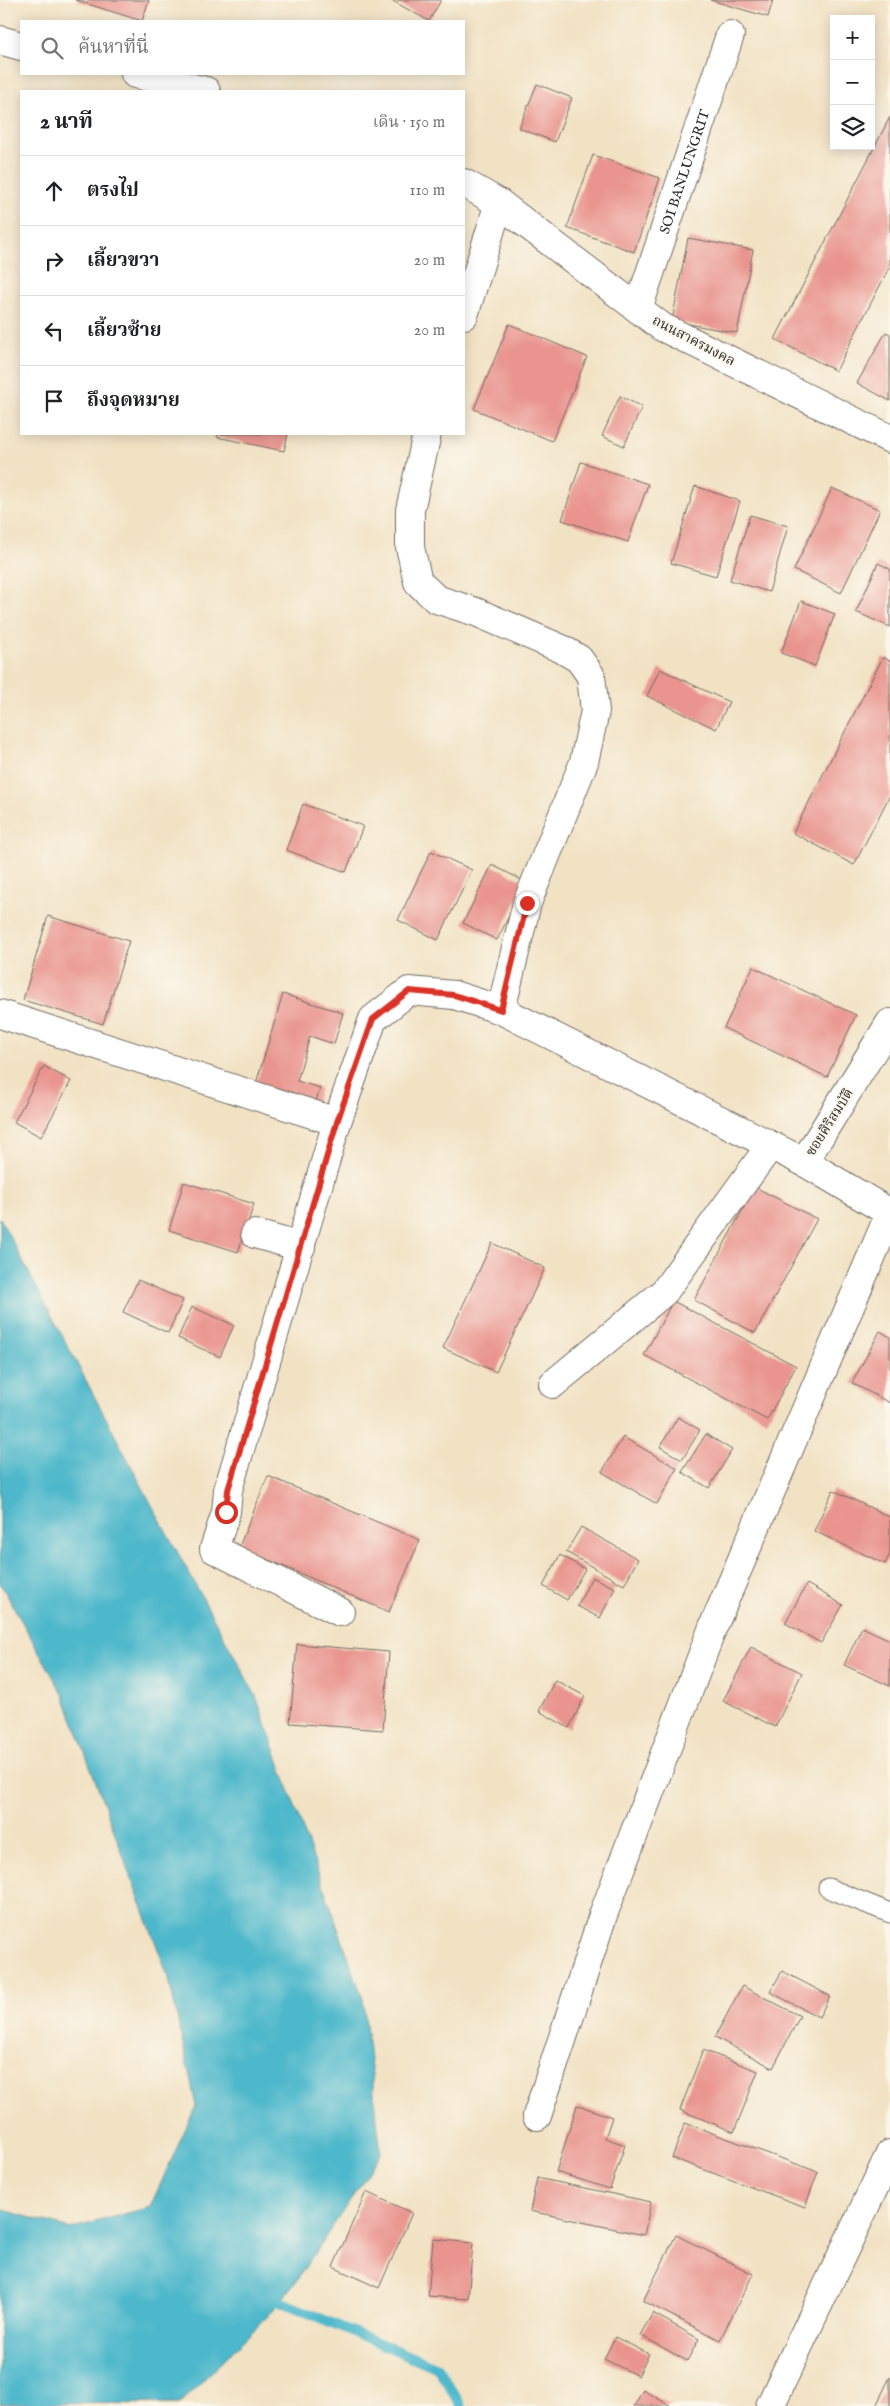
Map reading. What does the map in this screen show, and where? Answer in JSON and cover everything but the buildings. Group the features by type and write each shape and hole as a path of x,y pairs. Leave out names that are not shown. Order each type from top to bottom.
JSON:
{"street":[{"name":"SOI BANLUNGRIT","path":"638,309 730,34"},
{"path":"0,40 20,46"},
{"path":"139,75 202,90"},
{"name":"ถนนสาครมงคล","path":"465,184 499,202 662,326 890,439"},
{"path":"465,312 499,202"},
{"path":"863,425 890,426"},
{"path":"427,435 410,510 410,547 418,582 436,599 476,612 562,649 579,659 591,676 595,711 584,762 527,903 501,1010"},
{"path":"340,1612 214,1549 226,1512 228,1490 337,1122 373,1019 409,991 454,995 501,1010 804,1162"},
{"path":"0,1014 337,1122"},
{"name":"ซอยศิริสมบัติ","path":"890,1023 804,1162 890,1213"},
{"path":"553,1384 664,1292 770,1146"},
{"path":"537,2116 604,1915 713,1627 890,1213"},
{"path":"255,1234 301,1246"},
{"path":"770,2406 890,2154"}],"lane":[{"path":"828,1888 890,1912"}],"water":[{"path":"0,1218 154,1509 256,1696 363,1999 381,2154 292,2287 266,2318 180,2403 0,2404 0,2209 70,2229 150,2207 196,2106 169,1979 64,1696 0,1583"}],"waterway":[{"path":"280,2301 438,2368 461,2406"}],"route":[{"path":"226,1512 228,1490 337,1122 373,1019 409,991 454,995 501,1010 527,903"}]}
